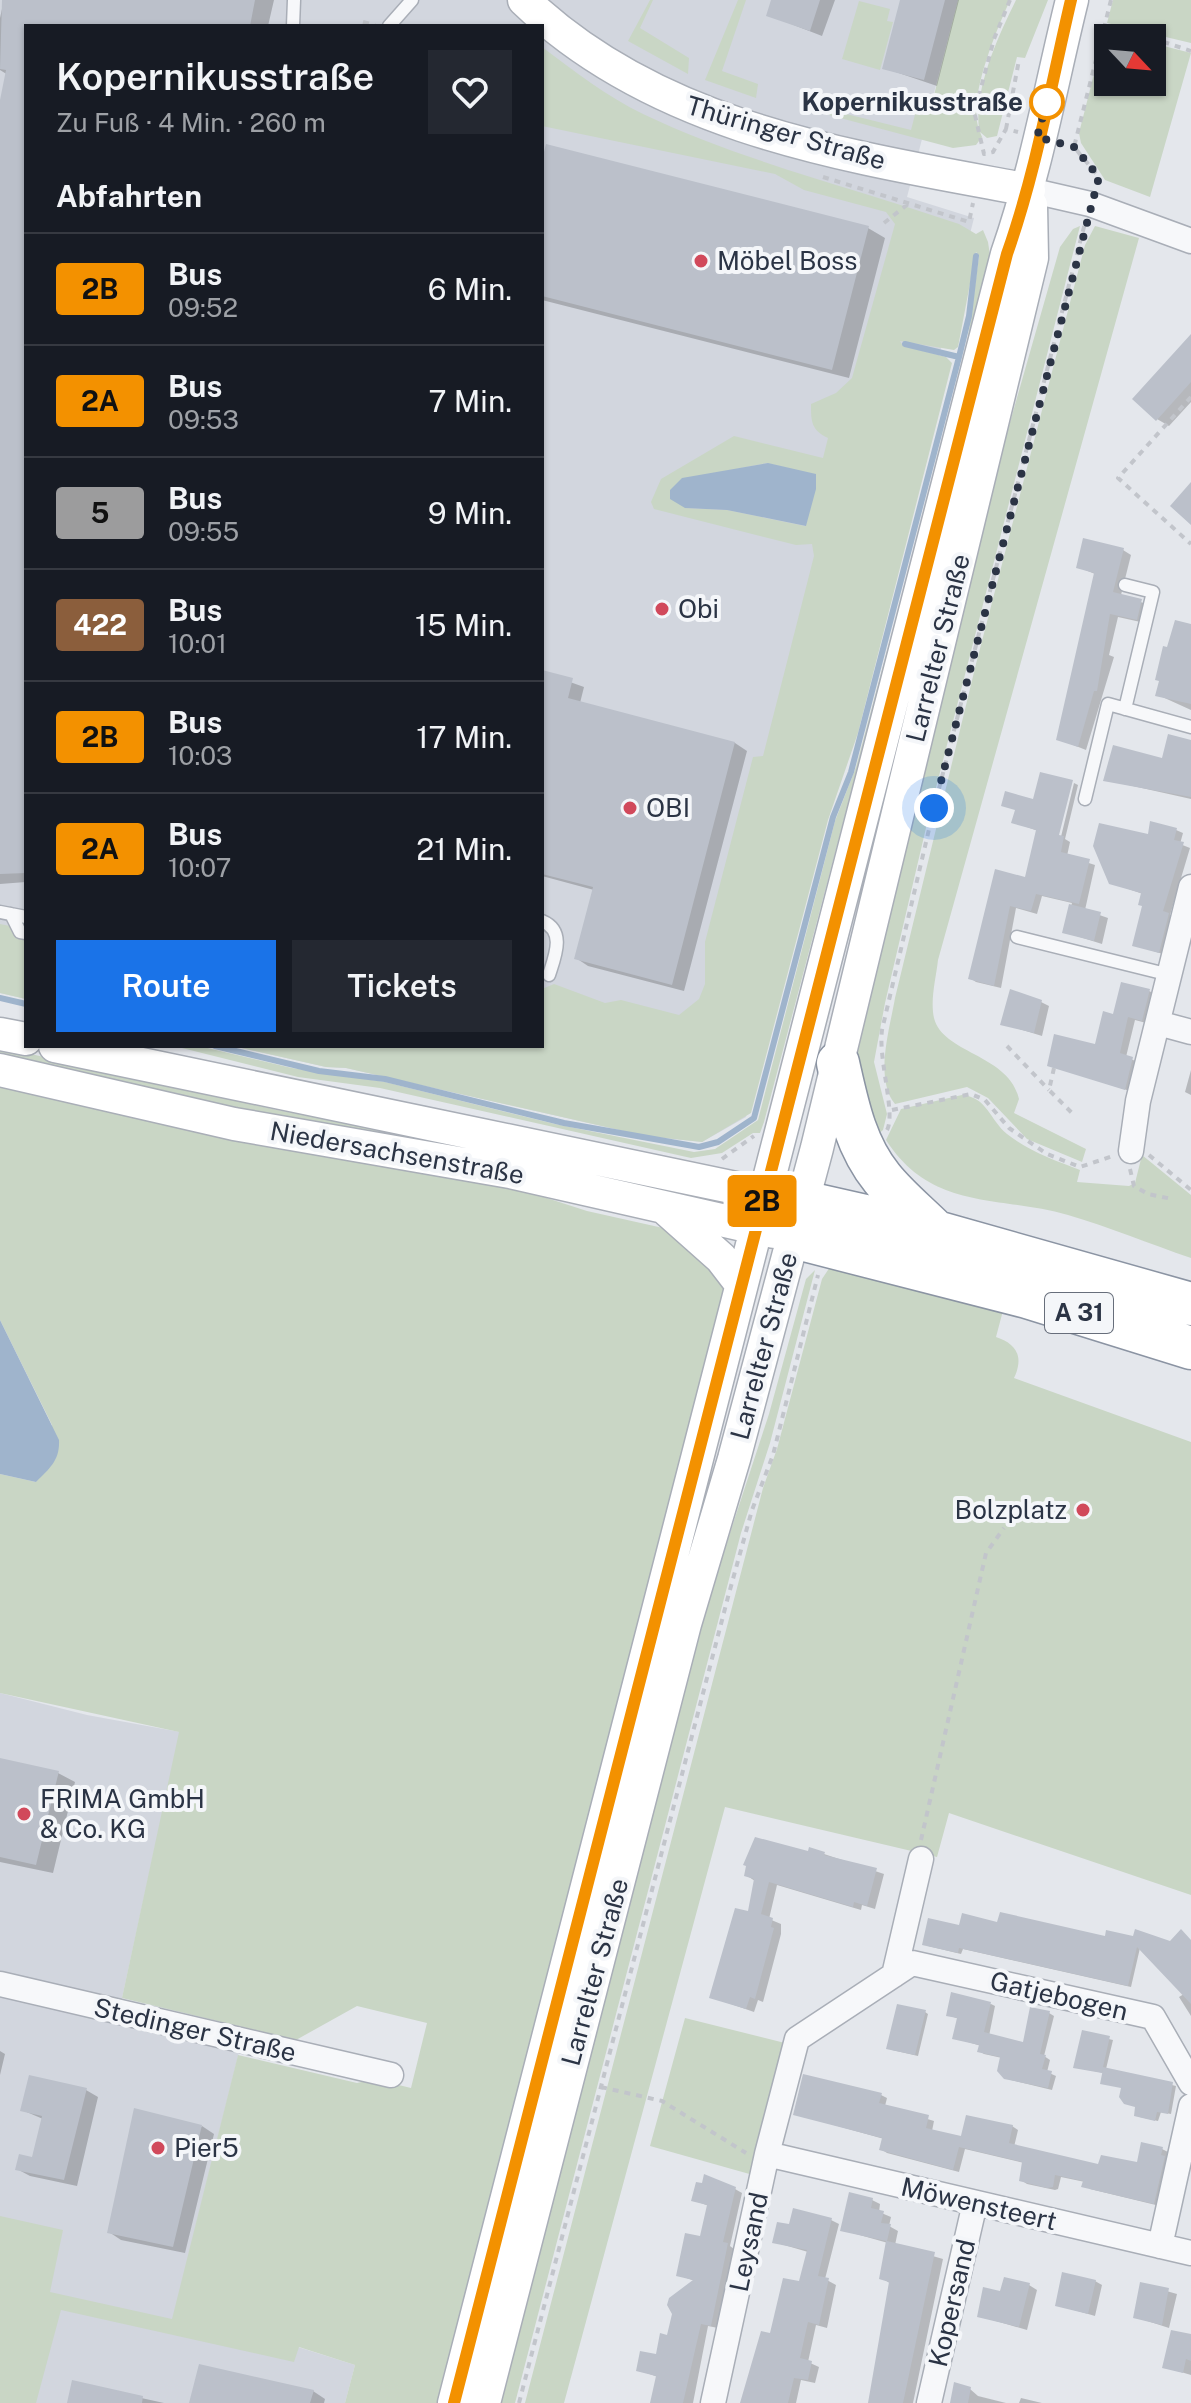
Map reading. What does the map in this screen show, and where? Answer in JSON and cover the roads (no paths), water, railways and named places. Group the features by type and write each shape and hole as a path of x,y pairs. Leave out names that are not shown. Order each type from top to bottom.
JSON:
{"highway":[{"path":"838,1063 854,1127 870,1160 885,1182 936,1232"},
{"path":"779,1215 936,1232 1191,1304"},
{"name":"A 31","path":"779,1215 1191,1348"}],"main road":[{"name":"Thüringer Straße","path":"524,0 576,44 622,74 707,115 894,165 1029,190"},
{"name":"Larrelter Straße","path":"484,2403 685,1624 734,1459 779,1215 1007,254 1029,190 1037,137 1072,0"},
{"name":"Larrelter Straße","path":"454,2403 741,1284 779,1215 838,1063 1032,258 1029,190"},
{"path":"0,1034 24,1039"},
{"name":"Niedersachsenstraße","path":"64,1048 779,1215"},
{"name":"Niedersachsenstraße","path":"0,1070 234,1124 510,1172 663,1207 779,1215"},
{"path":"663,1207 695,1232 741,1284"}],"street":[{"path":"1029,190 1090,204 1191,241"},
{"path":"1131,1151 1130,1135 1191,887"},
{"path":"1158,1023 1191,1032"},
{"path":"894,1975 921,1859"},
{"name":"Gatjebogen","path":"786,2081 797,2039 912,1963 1153,2017 1191,2083"},
{"name":"Stedinger Straße","path":"0,1984 391,2075"},
{"name":"Leysand","path":"713,2403 766,2158 786,2081"},
{"path":"1160,2246 1191,2106"},
{"name":"Möwensteert","path":"766,2158 1191,2253"},
{"name":"Kopersand","path":"929,2403 975,2203"}],"lane":[{"path":"293,24 294,0"},
{"path":"391,24 412,0"},
{"path":"1125,585 1153,592 1125,709"},
{"path":"1085,799 1108,704 1191,727"},
{"path":"6,913 20,932 24,933"},
{"path":"544,923 555,931 558,941 549,975"},
{"path":"1017,937 1170,975"}],"water":[{"path":"768,463 816,474 816,489 806,526 727,510 685,508 670,499 670,490 682,478"},
{"path":"0,1320 59,1440 56,1458 36,1482 0,1474"}],"waterway":[{"path":"223,1048 319,1071 385,1079 564,1123 699,1147 718,1142 754,1118 833,817 851,772 959,357 969,316 976,256"},
{"path":"905,344 959,357"},
{"path":"0,998 24,1004"}],"place":[{"name":"Kopernikusstraße","path":"1047,102"},
{"name":"Möbel Boss","path":"701,261"},
{"name":"Obi","path":"662,609"},
{"name":"OBI","path":"630,808"},
{"name":"Bolzplatz","path":"1083,1510"},
{"name":"FRIMA GmbH & Co. KG","path":"24,1814"},
{"name":"Pier5","path":"158,2148"}]}
